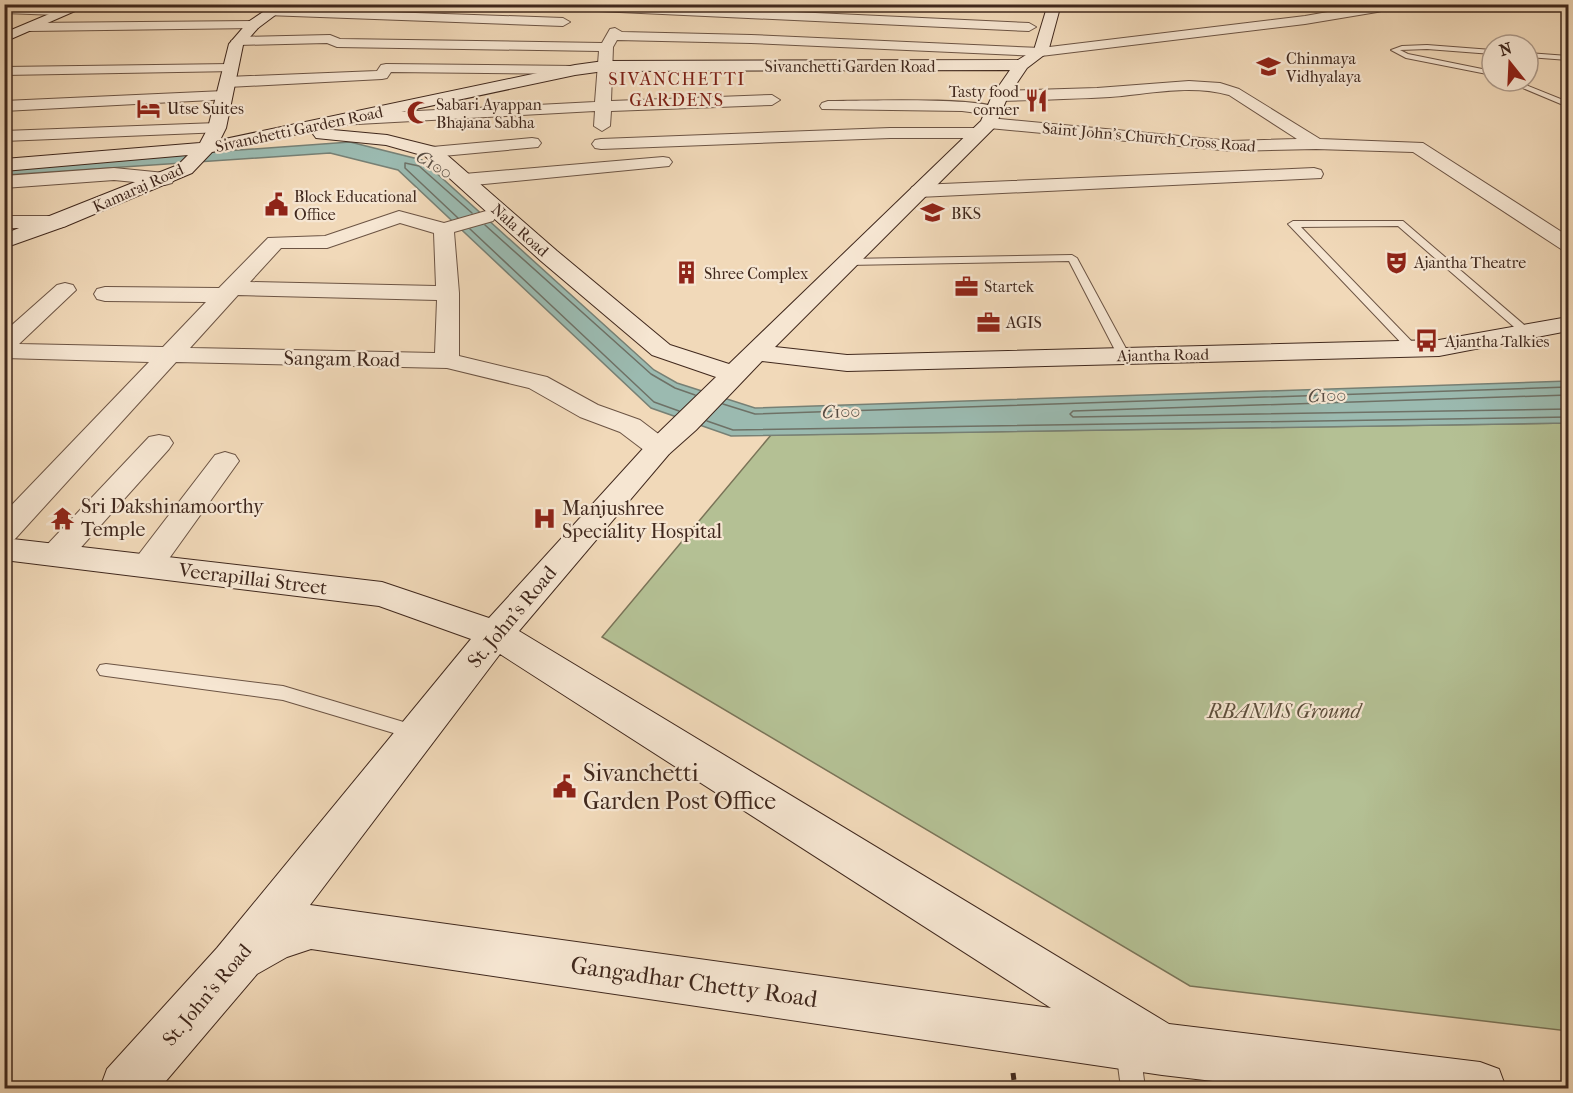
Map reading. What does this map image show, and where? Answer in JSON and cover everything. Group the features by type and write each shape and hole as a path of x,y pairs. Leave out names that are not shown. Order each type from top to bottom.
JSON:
{"street":[{"path":"4,38 85,4"},
{"path":"534,4 784,15 1031,21"},
{"path":"1055,4 1041,52 1305,20 1377,8 1380,4"},
{"path":"1557,4 1569,5"},
{"path":"277,8 573,22"},
{"name":"Kamaraj Road","path":"4,242 59,222 185,169 206,148 217,128 238,41 253,25 277,8"},
{"path":"4,9 68,11"},
{"path":"601,166 604,66 612,33 636,9"},
{"path":"113,26 145,13"},
{"path":"761,66 784,15"},
{"path":"4,20 45,21"},
{"name":"St. John's Road","path":"126,1089 234,965 496,634 659,448 686,424 919,191 990,115 1020,55 1031,21"},
{"path":"30,27 253,25"},
{"path":"238,41 330,39 337,43 612,33 772,39 1020,55"},
{"name":"St. John's Road","path":"1020,55 1041,52"},
{"name":"Sivanchetti Garden Road","path":"4,165 206,148 575,70 604,66 761,66 1020,55"},
{"path":"4,106 228,82 382,75 386,68 575,70"},
{"path":"4,70 75,72 228,82"},
{"path":"600,144 879,133 1108,93 1204,85 1234,92 1316,144"},
{"path":"339,120 772,100"},
{"path":"828,106 962,106 990,115"},
{"name":"Saint John's Church Cross Road","path":"990,115 1232,146 1316,144 1417,147 1569,244"},
{"path":"4,136 217,128"},
{"name":"Nala Road","path":"291,131 387,140 432,152 549,256 662,350 728,380"},
{"path":"432,152 531,142"},
{"path":"464,180 665,162"},
{"path":"4,182 114,174 165,179"},
{"path":"919,191 1314,174"},
{"path":"4,532 275,242 327,242 399,218 450,227 486,217"},
{"path":"4,222 59,222"},
{"path":"447,361 450,227"},
{"path":"4,345 64,290"},
{"path":"105,294 229,291 448,292"},
{"name":"Ajantha Road","path":"755,353 847,363 1413,349 1439,348 1569,324"},
{"name":"Sangam Road","path":"4,351 447,361 538,382 589,411 630,426 659,448"},
{"path":"56,555 159,443"},
{"path":"147,566 225,461"},
{"name":"Veerapillai Street","path":"4,549 382,594 496,634"},
{"name":"Gangadhar Chetty Road","path":"496,634 1141,1061"},
{"name":"Gangadhar Chetty Road","path":"234,965 274,939 310,927 1141,1061 1480,1089"}],"lane":[{"path":"1480,51 1402,47 1394,50 1406,56 1480,71"},
{"path":"1540,56 1569,58"},
{"path":"1540,93 1569,105"},
{"path":"1413,349 1293,224 1400,223 1525,331"},
{"path":"848,262 1072,258 1124,356"},
{"path":"106,670 283,693 417,733"}],"green space":[{"name":"RBANMS Ground","path":"1568,423 1568,1031 1190,986 602,637 771,435"}],"water":[{"name":"C100","path":"350,142 422,160 654,370 677,383 755,408 1568,381 1568,423 731,436 651,408 398,170 330,153 5,175 5,167"}],"place":[{"name":"Chinmaya Vidhyalaya","path":"1268,67"},
{"name":"Tasty food corner","path":"1037,100"},
{"name":"Utse Suites","path":"149,108"},
{"name":"Sabari Ayappan Bhajana Sabha","path":"418,113"},
{"name":"Block Educational Office","path":"276,205"},
{"name":"BKS","path":"933,213"},
{"name":"Ajantha Theatre","path":"1396,262"},
{"name":"Shree Complex","path":"686,273"},
{"name":"Startek","path":"966,286"},
{"name":"AGIS","path":"988,322"},
{"name":"Ajantha Talkies","path":"1427,341"},
{"name":"Sri Dakshinamoorthy Temple","path":"63,518"},
{"name":"Manjushree Speciality Hospital","path":"544,519"},
{"name":"Sivanchetti Garden Post Office","path":"565,787"}],"district":[{"name":"SIVANCHETTI GARDENS","path":"677,89"}]}
